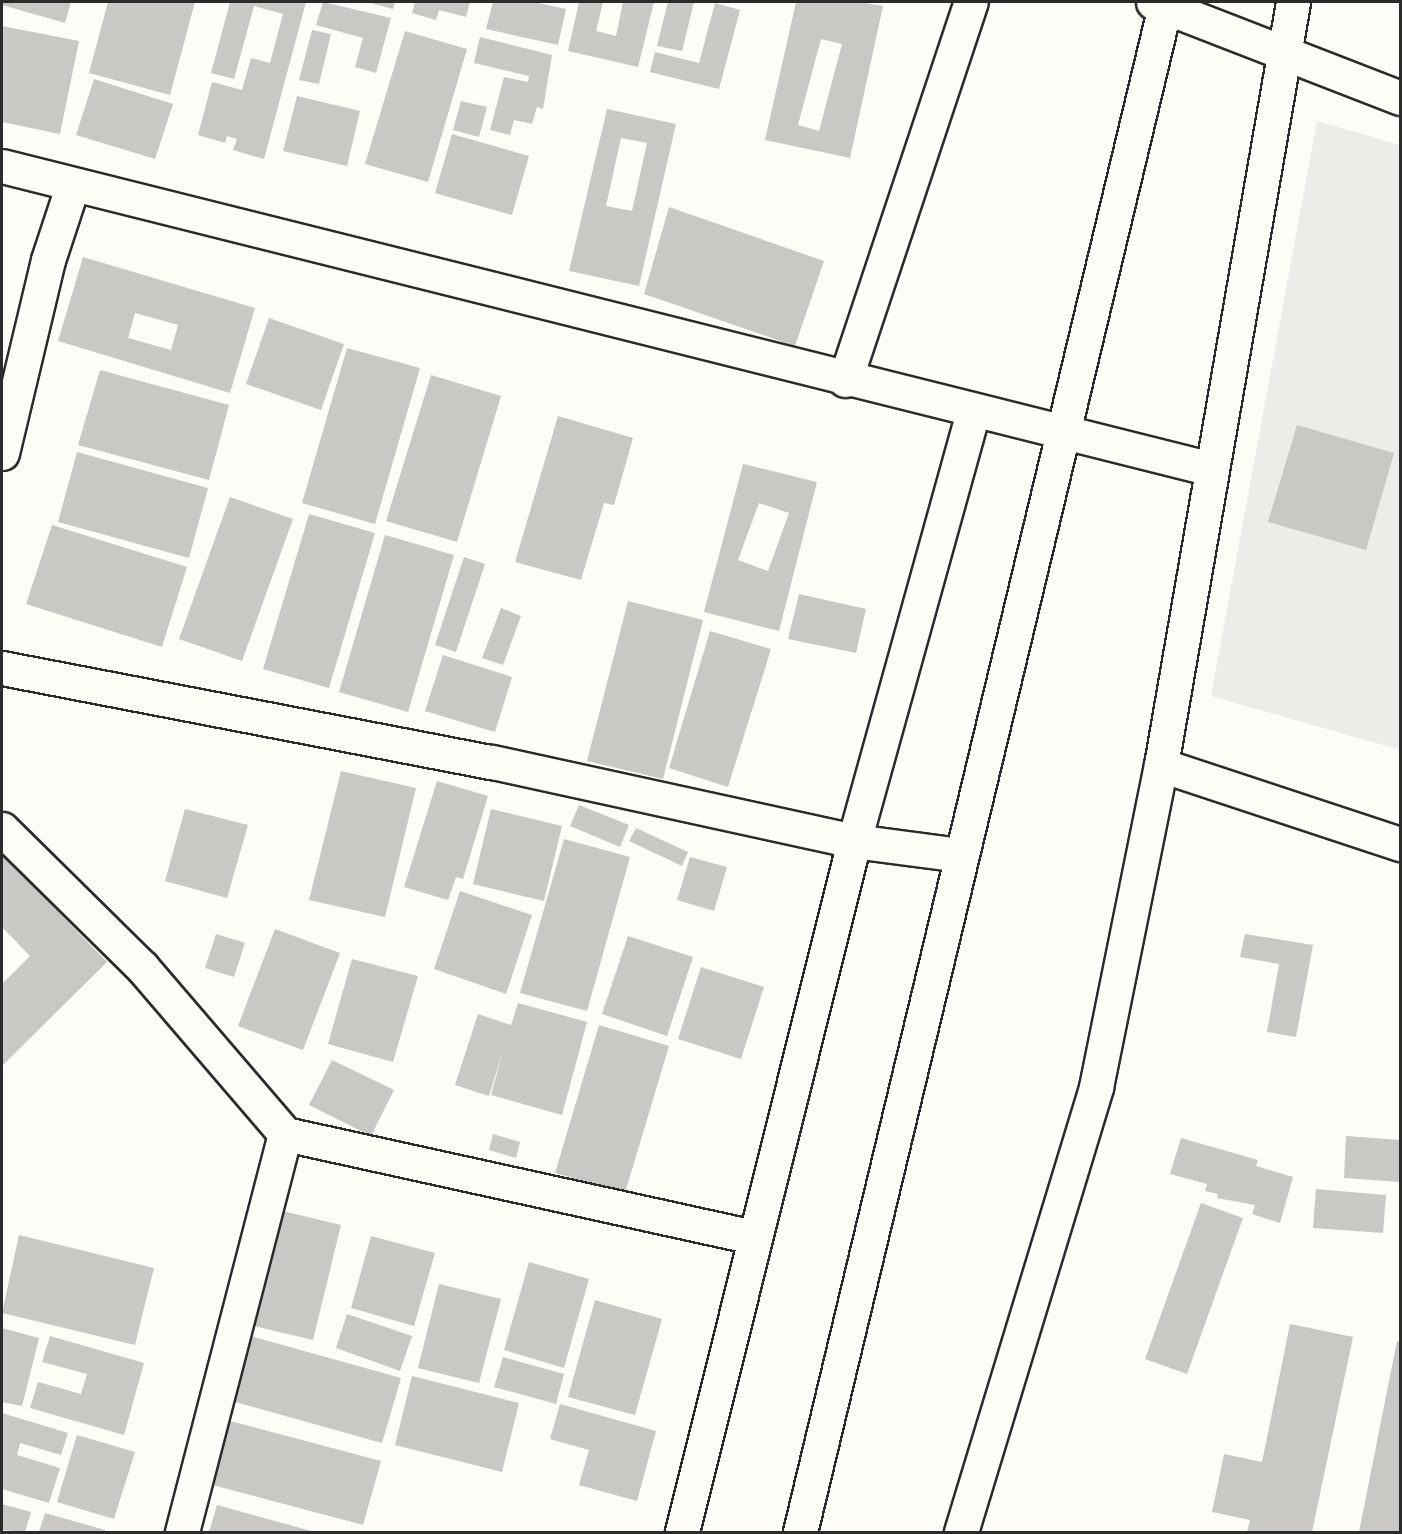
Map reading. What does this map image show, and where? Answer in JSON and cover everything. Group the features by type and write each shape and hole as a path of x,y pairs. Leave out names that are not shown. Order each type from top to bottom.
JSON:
{"street":[{"path":"845,380 971,2"},
{"path":"800,1533 1063,433 1161,2 1401,98"},
{"path":"961,1533 1095,1087 1161,765 1282,51 1293,2"},
{"path":"2,166 72,187 1212,469"},
{"path":"2,453 48,260 72,187"},
{"path":"682,1533 854,841 973,411"},
{"path":"2,668 492,762 854,841 961,855"},
{"path":"1161,765 1401,844"},
{"path":"2,829 141,967 285,1134 754,1237"},
{"path":"182,1533 285,1134"}],"shaded area":[{"path":"1317,121 1400,145 1400,750 1211,696"}],"building":[{"path":"2,2 71,2 65,23 2,5"},
{"path":"108,2 195,2 170,95 89,73"},
{"path":"230,2 306,2 264,159 233,150 237,139 227,136 225,143 198,135 212,82 242,90 251,58 270,63 283,14 254,6 234,79 211,73"},
{"path":"323,2 391,18 376,73 355,67 363,38 316,25"},
{"path":"367,2 395,2 393,9"},
{"path":"415,2 470,2 466,17 439,10 436,20 412,13"},
{"path":"493,2 534,2 566,9 558,45 486,29"},
{"path":"579,2 603,2 596,31 616,36 623,2 654,2 638,67 568,51"},
{"path":"668,2 694,2 682,51 657,46"},
{"path":"796,2 860,2 883,6 850,158 765,140","holes":["821,39 842,44 819,131 798,125"]},
{"path":"715,3 740,10 719,89 650,72 655,52 699,63"},
{"path":"2,26 79,41 60,134 2,122"},
{"path":"312,30 331,34 319,84 299,80"},
{"path":"405,31 467,49 428,182 365,164"},
{"path":"480,37 552,55 543,109 537,107 532,124 514,120 510,135 490,130 504,77 528,82 529,76 474,63"},
{"path":"94,79 173,104 155,159 76,135"},
{"path":"297,96 360,111 347,166 283,151"},
{"path":"461,101 487,107 479,137 453,130"},
{"path":"607,109 676,124 639,286 569,271","holes":["621,138 647,143 632,211 606,206"]},
{"path":"452,134 529,156 512,215 435,193"},
{"path":"669,207 824,261 795,346 644,294"},
{"path":"83,257 255,308 230,393 58,341","holes":["135,313 178,325 171,350 128,338"]},
{"path":"269,318 344,344 321,410 246,384"},
{"path":"347,348 420,368 375,524 302,503"},
{"path":"100,370 229,405 209,480 78,445"},
{"path":"431,375 501,396 457,542 386,521"},
{"path":"558,416 633,438 614,505 604,503 581,580 515,562"},
{"path":"1297,425 1394,453 1366,550 1268,522"},
{"path":"77,452 208,488 189,558 58,522"},
{"path":"743,464 817,482 779,631 704,612","holes":["759,503 789,513 768,571 738,560"]},
{"path":"230,497 293,519 242,661 179,639"},
{"path":"309,514 375,533 329,688 263,669"},
{"path":"52,525 187,567 162,647 26,604"},
{"path":"385,535 454,555 408,712 339,692"},
{"path":"464,557 485,564 456,652 435,645"},
{"path":"799,594 866,609 856,653 788,639"},
{"path":"628,601 703,620 663,779 587,761"},
{"path":"501,608 521,616 503,665 482,658"},
{"path":"710,631 771,649 728,787 669,768"},
{"path":"443,655 512,677 495,732 425,711"},
{"path":"341,771 416,788 385,917 309,900"},
{"path":"437,781 488,796 463,879 456,877 448,900 404,887"},
{"path":"579,805 629,825 620,847 570,826"},
{"path":"185,809 248,825 227,898 165,881"},
{"path":"491,809 562,826 544,901 473,884"},
{"path":"636,828 688,852 682,866 629,841"},
{"path":"564,839 630,857 587,1011 520,993"},
{"path":"2,854 107,962 2,1066 2,984 30,956 2,927"},
{"path":"690,857 727,867 714,911 677,900"},
{"path":"460,891 532,915 506,994 434,969"},
{"path":"275,929 340,953 303,1050 238,1026"},
{"path":"216,934 245,943 234,977 205,968"},
{"path":"1245,934 1313,945 1296,1037 1267,1032 1279,964 1240,957"},
{"path":"628,936 693,957 667,1036 602,1014"},
{"path":"352,959 418,976 393,1062 328,1044"},
{"path":"701,967 764,987 741,1059 678,1039"},
{"path":"518,1003 587,1022 562,1115 491,1095 503,1051 489,1096 455,1085 478,1014 511,1025"},
{"path":"599,1025 669,1046 625,1193 555,1173"},
{"path":"332,1060 394,1090 371,1136 309,1105"},
{"path":"493,1134 520,1142 516,1158 489,1150"},
{"path":"1346,1136 1400,1140 1400,1182 1344,1178"},
{"path":"1181,1138 1258,1160 1256,1166 1293,1177 1280,1223 1252,1214 1255,1205 1217,1198 1218,1194 1205,1191 1207,1184 1170,1174"},
{"path":"1316,1189 1386,1195 1383,1233 1313,1228"},
{"path":"1201,1203 1243,1218 1187,1374 1145,1359"},
{"path":"274,1209 341,1225 313,1340 246,1324"},
{"path":"19,1235 154,1268 135,1345 2,1313"},
{"path":"371,1236 435,1253 414,1326 351,1308"},
{"path":"529,1262 589,1279 564,1368 504,1350"},
{"path":"439,1284 501,1299 479,1383 418,1368"},
{"path":"595,1300 662,1319 635,1415 568,1397"},
{"path":"347,1314 412,1336 400,1371 336,1348"},
{"path":"1290,1324 1353,1337 1312,1532 1247,1532 1250,1520 1212,1512 1224,1454 1262,1462"},
{"path":"2,1328 39,1338 22,1406 2,1402"},
{"path":"247,1335 401,1378 382,1443 228,1400"},
{"path":"50,1336 144,1363 124,1435 30,1408 38,1382 81,1394 87,1374 42,1362"},
{"path":"1397,1341 1400,1342 1400,1532 1359,1532"},
{"path":"503,1357 564,1374 556,1404 494,1387"},
{"path":"412,1376 519,1403 502,1472 395,1445"},
{"path":"560,1404 656,1431 637,1501 579,1485 589,1450 550,1439"},
{"path":"2,1413 68,1433 61,1455 20,1443 17,1455 60,1468 49,1503 2,1489"},
{"path":"223,1419 381,1461 363,1525 205,1483"},
{"path":"77,1435 135,1452 114,1519 57,1502"},
{"path":"2,1504 31,1512 25,1532 2,1530"},
{"path":"217,1505 315,1532 209,1532"},
{"path":"45,1513 105,1530 105,1532 39,1532"}]}
